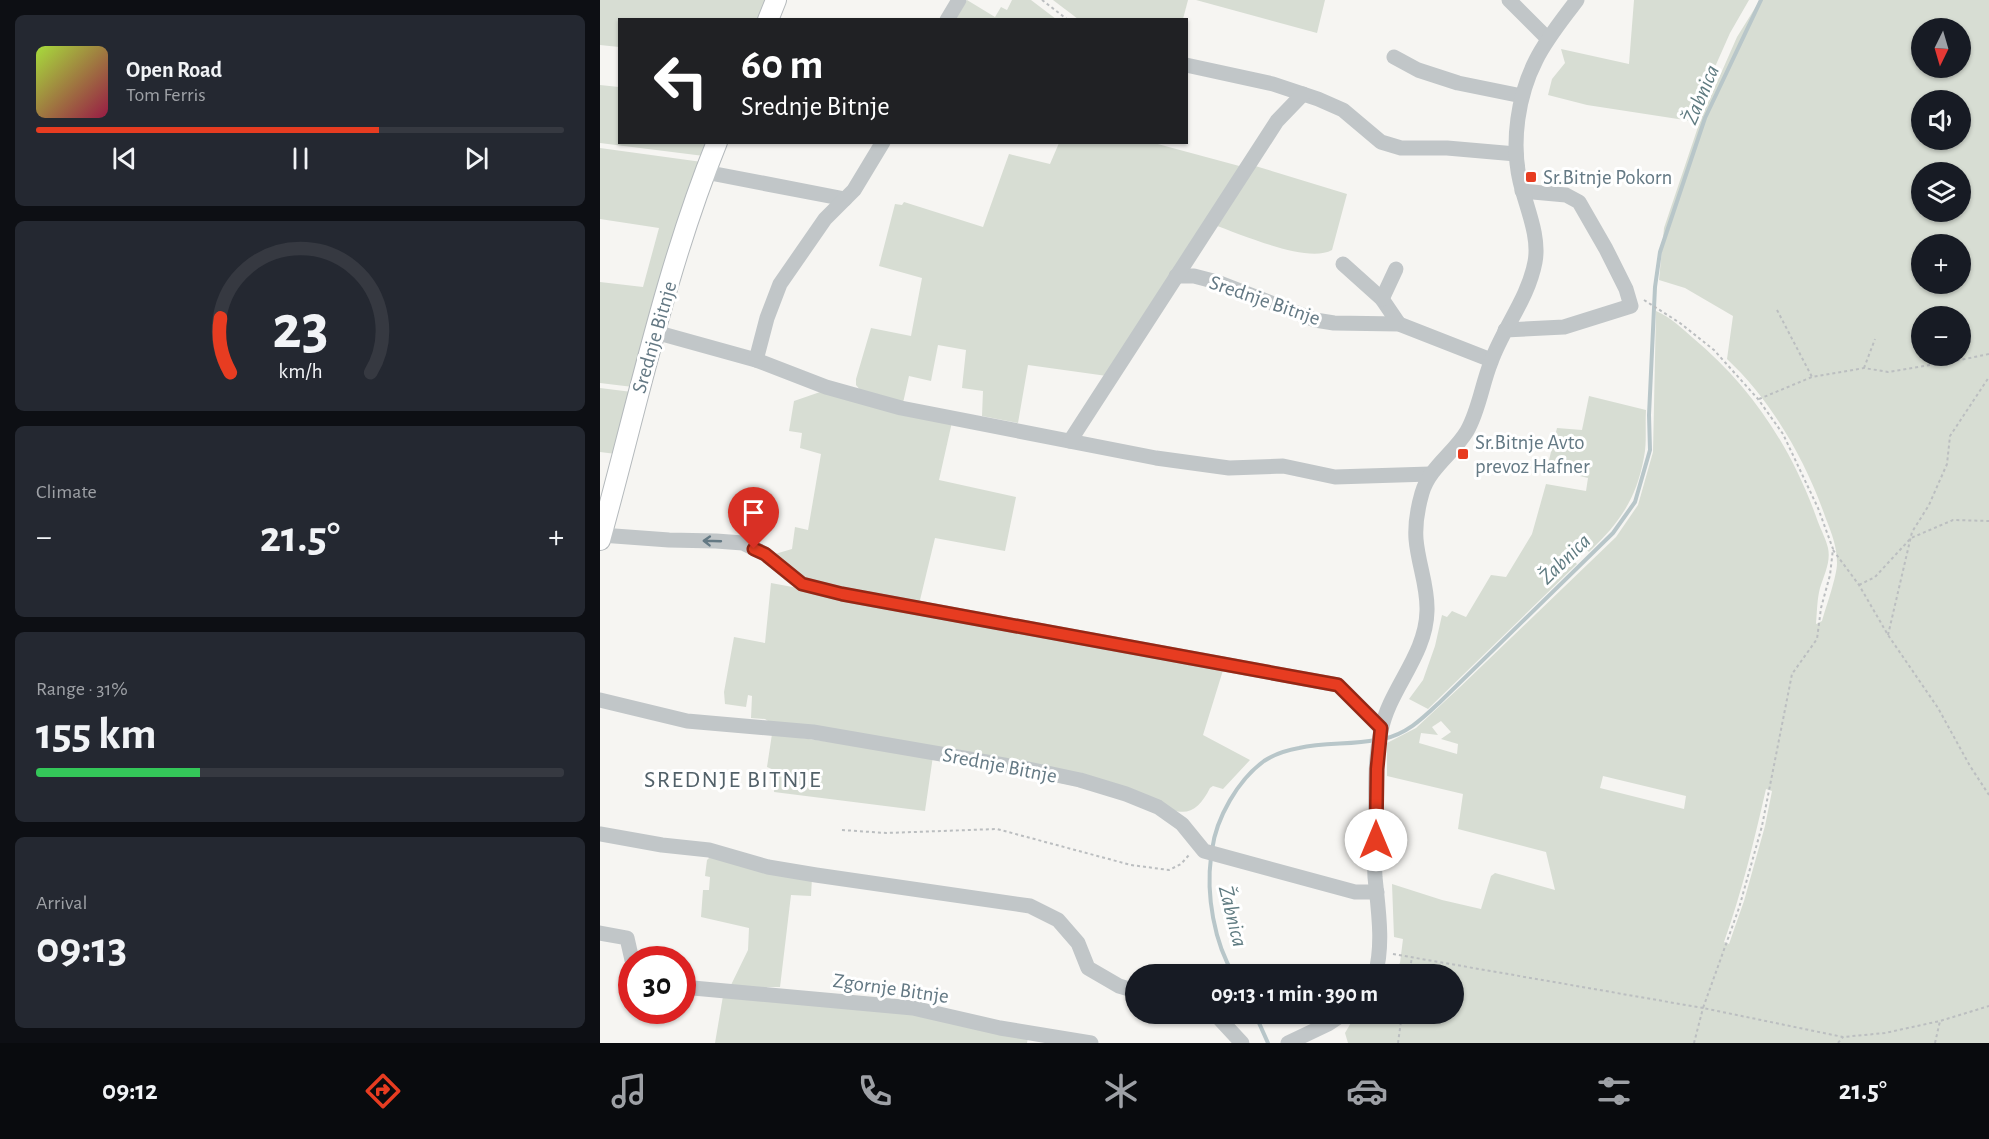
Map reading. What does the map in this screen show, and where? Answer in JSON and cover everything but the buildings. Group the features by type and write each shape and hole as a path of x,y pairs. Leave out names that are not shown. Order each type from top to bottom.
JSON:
{"main road":[{"path":"769,18 776,0"},
{"name":"Srednje Bitnje","path":"601,537 655,332 705,172 716,144"}],"street":[{"path":"948,18 959,0"},
{"path":"1509,0 1548,39"},
{"path":"1376,964 1375,857 1378,754 1381,728 1415,656 1425,629 1427,594 1416,538 1422,492 1430,474 1449,456 1467,431 1491,360 1527,289 1536,260 1535,239 1522,191 1516,154 1522,96 1536,60 1548,39 1577,0"},
{"path":"1394,57 1418,70 1458,83 1522,96"},
{"path":"1188,65 1274,84 1303,94 1343,110 1381,142 1401,148 1447,148 1516,154"},
{"name":"Srednje Bitnje","path":"1070,441 1277,121 1303,94"},
{"path":"756,360 767,318 780,284 825,219 854,190 882,144"},
{"path":"705,172 845,199"},
{"path":"1505,330 1564,327 1631,306 1626,289 1606,249 1579,202 1566,195 1522,191"},
{"path":"1343,264 1382,299 1399,324"},
{"path":"1382,299 1396,269"},
{"name":"Srednje Bitnje","path":"1176,276 1194,276 1217,282 1315,320 1334,323 1399,324 1491,360"},
{"path":"655,332 756,360 826,387 901,408 1156,458 1229,468 1283,466 1335,477 1430,474"},
{"name":"Srednje Bitnje","path":"601,537 743,543 765,554 802,584 842,594 1338,685 1381,728"},
{"name":"Srednje Bitnje","path":"600,700 687,722 813,732 1080,780 1126,794 1158,807 1182,824 1207,850"},
{"path":"600,834 662,845 709,850 768,867 1030,906 1058,920 1078,943 1088,968 1125,988"},
{"path":"1207,850 1355,892 1377,892"},
{"path":"600,933 627,938 629,946"},
{"name":"Zgornje Bitnje","path":"696,988 914,1008 1000,1028 1091,1043"},
{"path":"1224,1024 1242,1043"},
{"path":"1296,1042 1326,1024"}],"path":[{"path":"1042,0 1065,18"},
{"path":"1648,302 1714,350 1758,399 1783,434 1818,508 1833,549 1859,585 1888,635 1938,708 1989,795"},
{"path":"1777,310 1812,377"},
{"path":"1864,368 1875,339"},
{"path":"1758,399 1812,377 1864,368 1888,372 1989,354"},
{"path":"1888,635 1912,532 1929,505 1947,464 1950,436 1989,378"},
{"path":"1859,585 1875,577 1911,538 1953,520 1989,521"},
{"path":"1694,1043 1703,1008 1739,908 1762,826 1792,674 1816,639 1830,575 1833,549"},
{"path":"842,830 886,833 997,829 1131,865 1169,870 1207,850"},
{"path":"1378,951 1703,1008 1843,1037 1885,1033 1940,1021 1989,1006"},
{"path":"1411,964 1412,957"},
{"path":"1935,1043 1940,1021"},
{"path":"1398,1043 1401,1024"},
{"path":"1838,1043 1843,1037"}],"shaded area":[{"path":"600,0 768,0 759,18 618,18 618,47 600,45"},
{"path":"967,0 995,17 1001,7 1007,10 1012,0 1031,0 1055,18 956,18"},
{"path":"1053,0 1188,0 1183,18 1077,18"},
{"path":"1196,0 1325,0 1317,33"},
{"path":"1634,0 1749,0 1730,33 1691,121 1587,105 1548,95 1552,79 1565,63 1561,49 1629,64"},
{"path":"1760,0 1989,0 1989,1043 1348,1043 1345,1033 1350,1024 1464,1024 1464,964 1399,964 1403,939 1394,937 1392,884 1442,900 1481,909 1491,876 1495,873 1555,890 1546,852 1458,829 1463,794 1387,776 1387,743 1416,728 1460,687 1616,537 1638,505 1653,452 1656,311 1680,327 1734,377 1768,421 1783,445 1808,495 1828,548 1828,563 1819,592 1816,624 1822,621 1837,569 1834,541 1818,497 1786,433 1759,394 1727,359 1733,316 1685,288 1659,280 1664,228 1700,121 1737,37","holes":["1441,721 1451,732 1441,739 1458,744 1457,754 1419,743 1421,733 1438,735 1432,727","1603,776 1686,796 1684,809 1600,788","1766,789 1772,791 1765,826 1729,944 1724,942 1742,885"]},
{"path":"600,85 618,87 618,144 710,144 704,156 600,143"},
{"path":"1059,144 1158,144 1243,167 1107,376 1028,365 1018,423 982,416 983,391 962,388 966,350 938,345 931,381 909,376 903,403 861,391 856,385 856,379 871,328 911,336 922,278 879,266 895,204 902,205 904,202 983,227 1009,154 1050,164"},
{"path":"600,148 702,162 633,387 600,383 600,282 643,287 659,228 600,219"},
{"path":"1252,165 1347,194 1332,250 1321,253 1291,251 1214,225"},
{"path":"600,388 632,392 616,454 600,452"},
{"path":"823,391 952,422 939,480 1016,497 1005,551 935,538 920,600 915,603 806,579 775,554 792,549 795,527 808,530 821,454 800,448 802,433 789,431 794,401"},
{"path":"1589,396 1646,410 1646,440 1641,472 1625,509 1610,531 1589,552 1578,542 1565,553 1577,564 1428,709 1409,699 1423,680 1435,646 1442,615 1447,617 1452,611 1466,617 1491,575 1506,577 1532,534 1546,484 1586,491 1588,478 1547,468 1557,428 1582,430"},
{"path":"771,583 1224,667 1203,735 1250,760 1223,789 1213,786 1196,807 1184,812 1170,809 1162,804 771,723 765,719 751,718 752,696 748,695 746,707 725,704 724,692 734,637 765,643"},
{"path":"772,734 933,756 925,811 774,792 776,771 767,767"},
{"path":"710,857 812,878 811,896 791,895 780,987 767,987 766,991 731,985 748,950 749,928 701,917 703,890 709,890 710,877 705,876 707,860"},
{"path":"723,996 899,1011 1028,1038 1027,1043 715,1043"}],"waterway":[{"name":"Žabnica","path":"1383,739 1407,729 1434,708 1613,533 1635,502 1650,450 1649,415 1655,287 1660,252 1705,118 1761,0"},
{"name":"Žabnica","path":"1212,850 1218,825 1237,789 1245,778 1264,761 1285,751 1308,746 1376,740"},
{"name":"Žabnica","path":"1211,857 1210,887 1213,918 1228,964"},
{"name":"Žabnica","path":"1259,1024 1268,1043"}],"place":[{"name":"Sr.Bitnje Pokorn","path":"1531,177"},
{"name":"Sr.Bitnje Avto prevoz Hafner","path":"1463,454"}],"district":[{"name":"SREDNJE BITNJE","path":"733,779"}],"route":[{"path":"754,549 765,554 802,584 842,594 1338,685 1381,728 1377,769 1376,840"}]}
